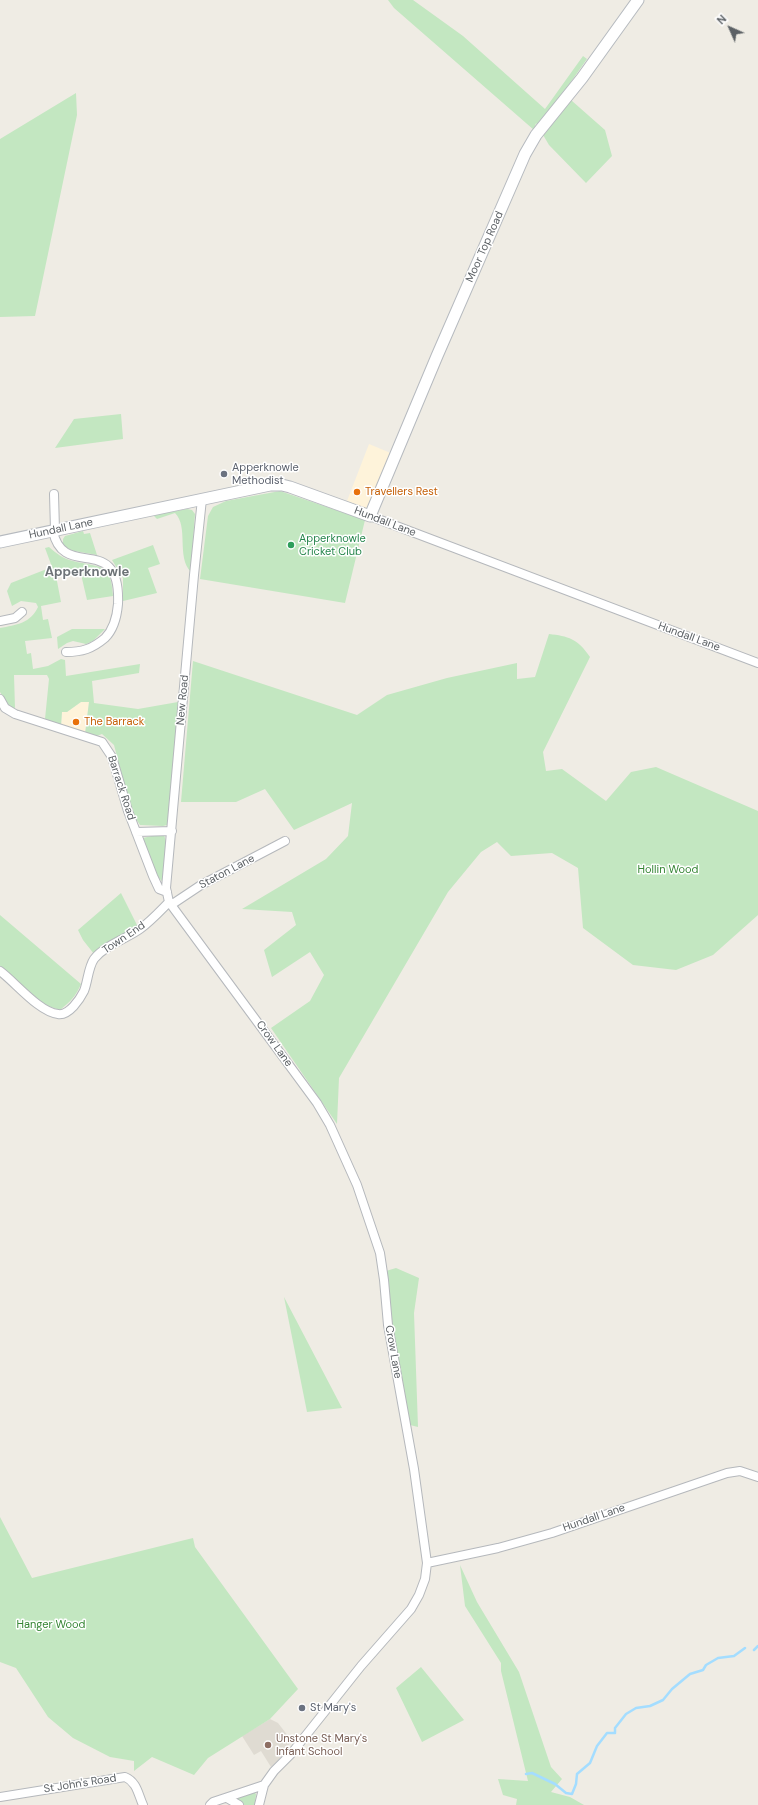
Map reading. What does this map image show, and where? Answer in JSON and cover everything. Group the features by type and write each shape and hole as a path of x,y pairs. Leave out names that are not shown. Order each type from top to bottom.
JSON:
{"street":[{"name":"Moor Top Road","path":"370,516 437,356 526,154 536,135 582,78 638,0"},
{"name":"Hundall Lane","path":"0,542 270,485 282,485 370,516 758,663"},
{"path":"54,494 55,542 62,551 71,555 106,563 114,573 118,582 117,612 108,635 90,649 82,652 71,650"},
{"name":"New Road","path":"170,903 166,892 202,499"},
{"path":"0,621 15,618 22,612"},
{"name":"Barrack Road","path":"0,699 5,708 16,714 102,742 112,757 136,832 153,876 160,889 166,892"},
{"path":"136,832 172,830"},
{"name":"Staton Lane","path":"170,903 285,841"},
{"name":"Town End","path":"0,970 49,1011 59,1015 65,1013 76,1004 84,990 94,959 102,952 140,929 170,903"},
{"name":"Crow Lane","path":"170,903 317,1103 330,1125 357,1185 383,1266 388,1325 414,1468 427,1562 423,1584 411,1609 361,1666 291,1754 274,1772 264,1785 259,1805"},
{"name":"Hundall Lane","path":"427,1562 498,1548 552,1533 727,1473 740,1471 758,1477"},
{"name":"St John's Road","path":"0,1797 125,1777 131,1779 135,1784 143,1805"},
{"path":"210,1805 213,1802 264,1785"},
{"path":"228,1798 239,1805"}],"shaded area":[{"path":"369,444 393,454 368,509 347,501"},
{"path":"81,702 89,702 85,734 61,726 62,712 67,712"},
{"name":"Unstone St Mary's Infant School","path":"270,1719 278,1723 292,1741 286,1748 284,1754 271,1767 261,1751 254,1755 242,1736"}],"green space":[{"path":"388,0 413,0 463,36 545,109 583,56 587,59 563,93 605,130 612,156 586,183 549,145 536,123 534,130 394,8"},
{"path":"76,93 77,115 35,316 0,317 0,139"},
{"path":"121,414 123,439 55,448 74,419"},
{"name":"Apperknowle Cricket Club","path":"280,491 365,520 345,603 200,579 208,516 213,507 226,501"},
{"path":"187,509 192,510 195,514 191,572 184,558 181,526 175,513 157,519 153,515"},
{"path":"83,531 84,534 90,533 97,555 69,550 63,544 63,539 65,536"},
{"path":"153,545 160,564 148,568 157,593 123,601 123,578 112,560"},
{"path":"49,547 66,559 97,566 106,571 110,577 113,596 87,600 80,570 56,576 61,602 41,606 43,620 48,619 52,638 25,641 27,654 31,653 33,669 48,666 61,659 65,660 66,676 140,664 139,673 92,681 94,703 138,709 178,702 169,819 167,825 140,825 136,819 126,791 114,745 102,734 97,736 85,734 89,702 81,702 67,712 62,712 61,726 45,719 49,679 47,675 14,675 15,708 9,707 0,692 0,628 27,620 38,607 36,603 21,601 12,606 7,591 11,583 52,567 45,548"},
{"path":"72,629 105,629 93,641 86,644 73,641 58,649 57,637"},
{"name":"Hollin Wood","path":"549,634 567,637 577,642 590,657 543,752 546,771 562,769 606,801 631,772 656,767 758,811 758,915 713,955 676,970 633,965 583,928 578,868 552,853 511,856 497,842 481,852 448,892 339,1078 337,1124 271,1028 310,1001 324,975 310,952 272,977 264,950 296,925 292,912 242,909 326,859 348,836 352,803 294,830 265,789 236,802 181,802 193,661 357,715 387,695 447,678 517,663 517,679 535,677"},
{"path":"160,834 164,835 166,841 164,879 162,881 156,876 143,838"},
{"path":"121,893 138,927 94,954 83,940 78,930"},
{"path":"0,915 81,984 77,992 60,1010 45,1005 0,966"},
{"path":"396,1268 419,1278 414,1313 418,1427 410,1425 397,1365 386,1271"},
{"path":"284,1297 342,1408 307,1412"},
{"name":"Hanger Wood","path":"0,1517 32,1578 193,1538 195,1547 298,1689 270,1719 208,1758 194,1775 152,1757 134,1771 134,1761 110,1757 73,1738 48,1717 16,1668 0,1662"},
{"path":"460,1565 477,1602 519,1672 551,1767 562,1779 551,1792 570,1797 584,1805 516,1805 517,1799 503,1795 498,1779 528,1781 501,1671 501,1663 465,1606"},
{"path":"421,1667 464,1720 422,1742 396,1688"},
{"path":"254,1792 256,1794 255,1805 243,1805 237,1800 238,1798"}],"waterway":[{"path":"754,1650 758,1646"},
{"path":"526,1774 532,1773 555,1784 566,1793 572,1794 576,1784 577,1774 590,1763 597,1746 607,1733 615,1733 615,1728 626,1714 636,1708 650,1706 663,1700 672,1689 690,1674 703,1670 706,1665 718,1658 734,1656 745,1648"}],"place":[{"name":"Apperknowle Methodist","path":"224,474"},
{"name":"Travellers Rest","path":"357,492"},
{"name":"Apperknowle Cricket Club","path":"291,545"},
{"name":"The Barrack","path":"76,722"},
{"name":"St Mary's","path":"302,1708"},
{"name":"Unstone St Mary's Infant School","path":"268,1745"}],"district":[{"name":"Apperknowle","path":"87,573"}]}
